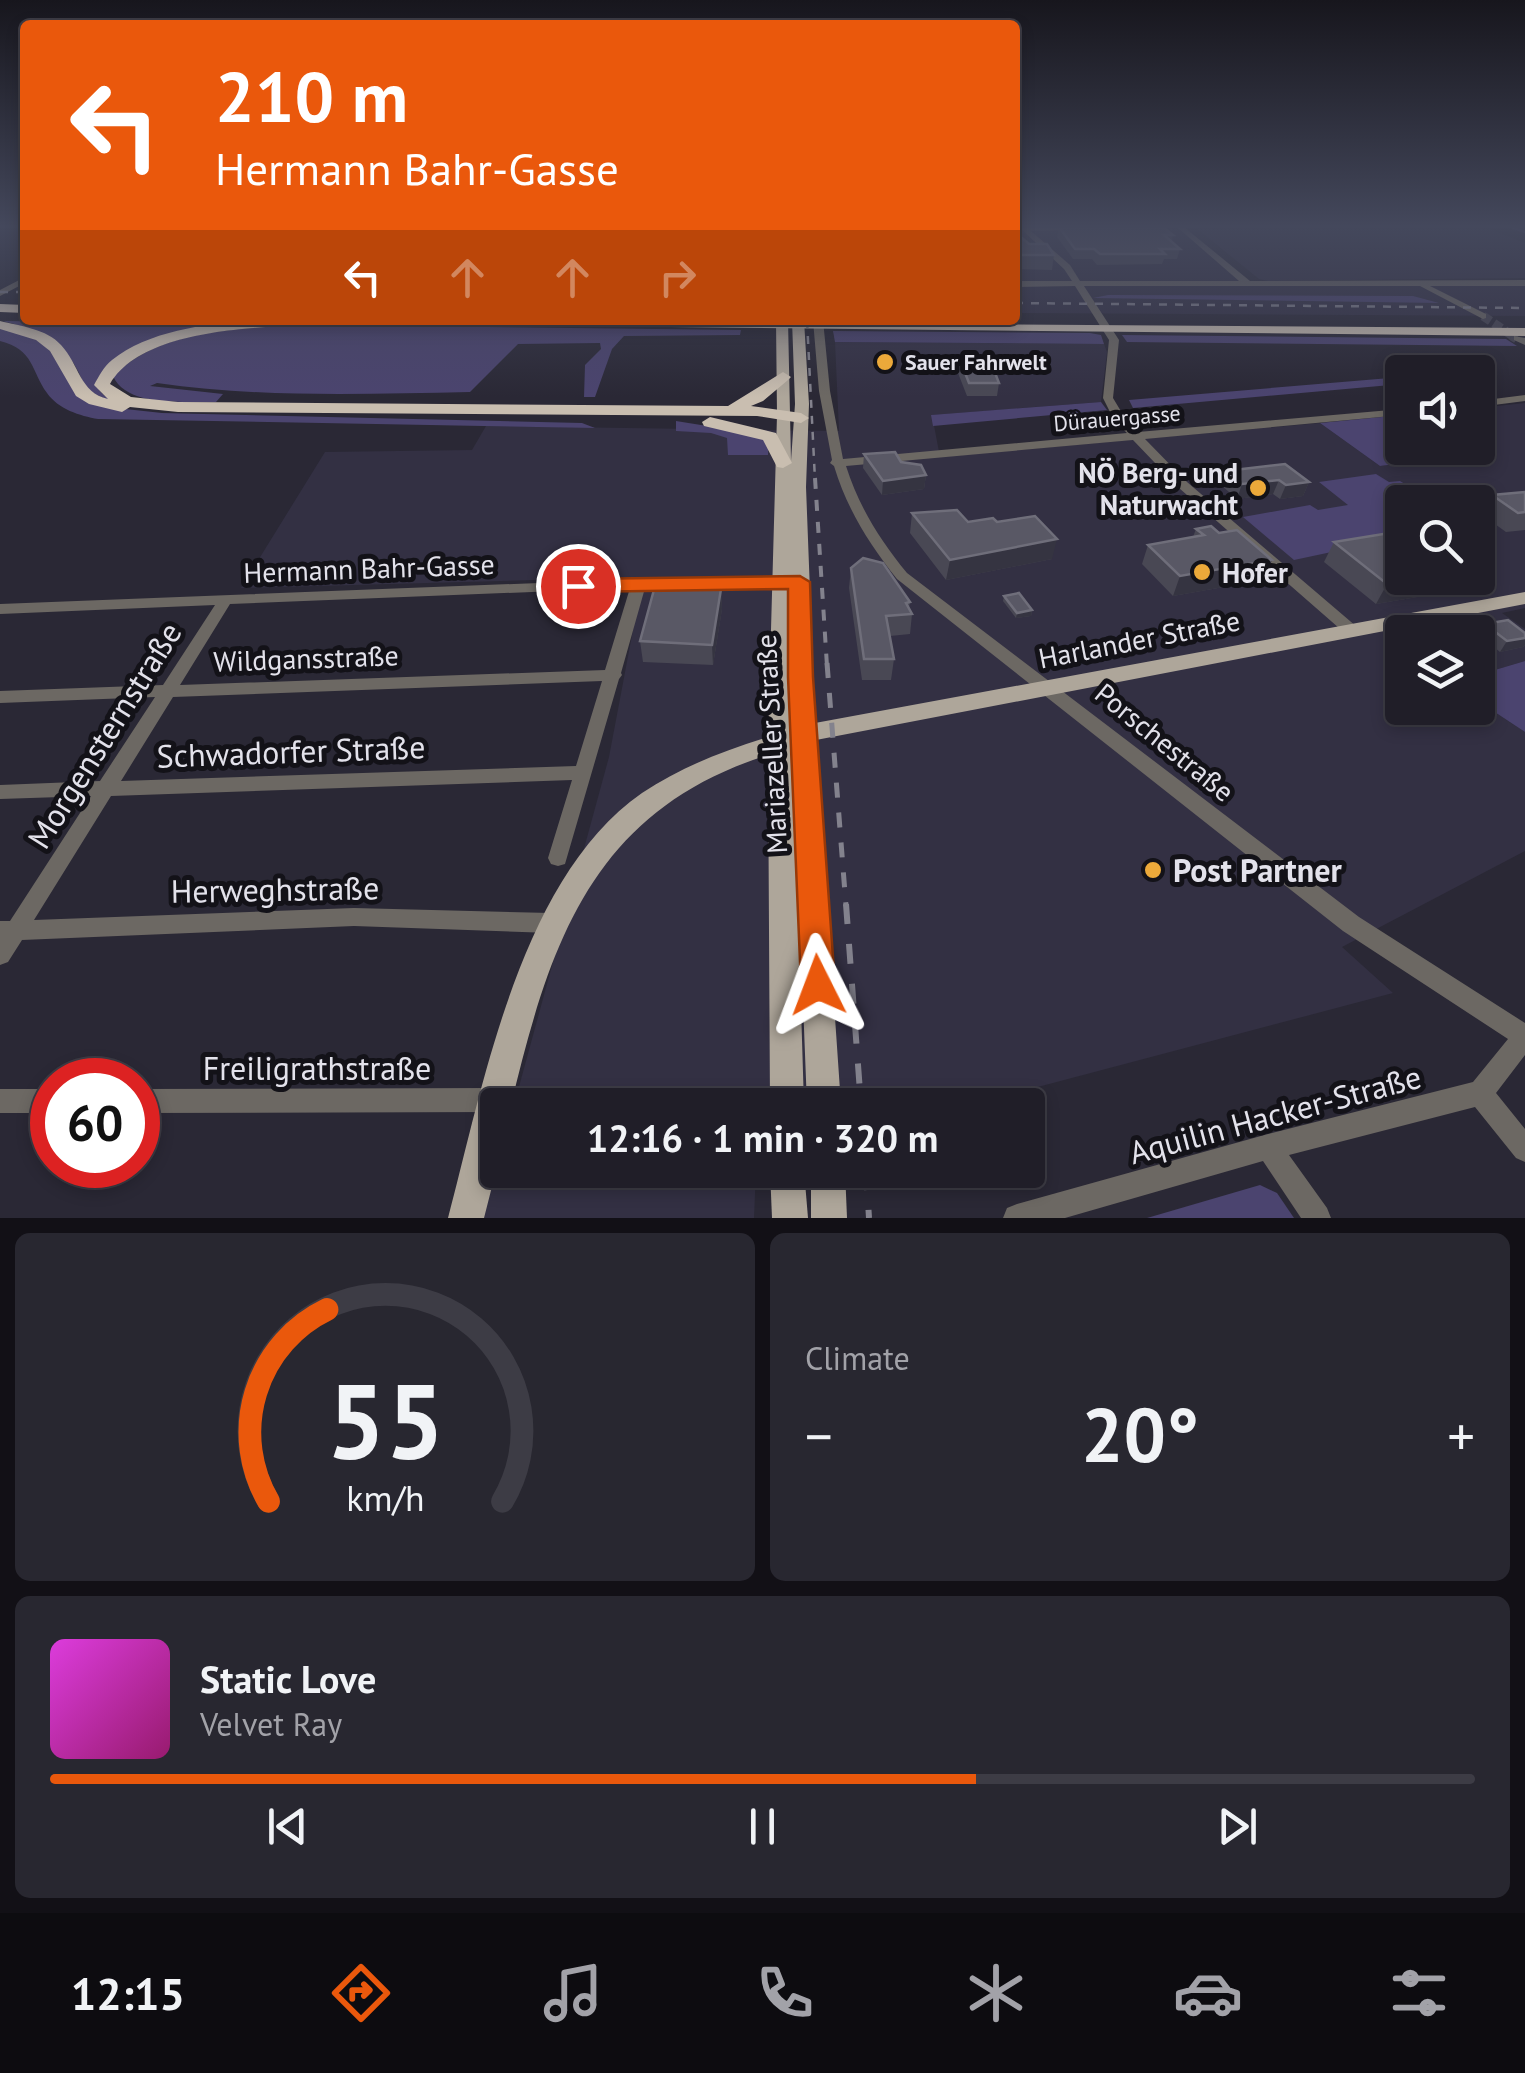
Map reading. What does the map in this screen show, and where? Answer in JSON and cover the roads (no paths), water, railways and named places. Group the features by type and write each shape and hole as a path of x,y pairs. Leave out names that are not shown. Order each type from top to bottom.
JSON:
{"highway":[{"path":"1020,319 1095,324"},
{"path":"1020,323 1523,334"},
{"path":"0,325 42,338 56,348 82,393 95,401 124,408 695,416 762,433 776,444 783,462"},
{"path":"240,325 166,340 119,361 104,376 102,384 107,393 132,403 178,407 790,418"},
{"path":"695,416 743,404 783,377"}],"main road":[{"name":"Mariazeller Straße","path":"782,325 783,377 790,418 793,771 786,1088"},
{"name":"Mariazeller Straße","path":"790,582 783,462 798,325"},
{"name":"Harlander Straße","path":"500,1088 551,923 598,851 647,804 680,780 765,743 1525,598"},
{"name":"Mariazeller Straße","path":"793,771 822,1088"},
{"name":"Harlander Straße","path":"466,1218 480,1163"},
{"path":"788,1188 790,1218"},
{"path":"828,1188 829,1218"}],"street":[{"path":"1020,284 1437,284"},
{"path":"1420,284 1483,316"},
{"path":"1076,285 1114,340 1108,398 1135,437 1183,485 1352,631"},
{"name":"Porschestraße","path":"825,325 836,463 864,529 902,576 1351,924 1525,1036"},
{"path":"1495,402 1525,398"},
{"name":"Dürauergasse","path":"836,463 1385,414"},
{"name":"Hermann Bahr-Gasse","path":"0,609 227,598 790,582"},
{"path":"558,858 639,584"},
{"name":"Morgensternstraße","path":"0,955 8,930 107,786 227,598"},
{"name":"Wildgansstraße","path":"0,697 614,675"},
{"name":"Schwadorfer Straße","path":"0,792 583,773"},
{"name":"Herweghstraße","path":"8,930 354,917 551,923"},
{"path":"1525,1036 1480,1093 1525,1149"},
{"name":"Aquilin Hacker-Straße","path":"1018,1218 1083,1210 1268,1146 1480,1093"},
{"name":"Freiligrathstraße","path":"160,1101 480,1100"},
{"path":"0,1101 30,1101"},
{"path":"1268,1146 1317,1218"}],"tunnel":[{"path":"1483,316 1516,338"},
{"path":"1512,335 1517,338"}],"railway":[{"path":"0,292 20,292"},
{"path":"1020,303 1525,308"},
{"path":"807,325 815,480"},
{"path":"815,478 827,666"},
{"path":"827,663 846,906"},
{"path":"846,904 860,1088"},
{"path":"867,1188 869,1218"}],"place":[{"name":"Sauer Fahrwelt","path":"885,362"},
{"name":"NÖ Berg- und Naturwacht","path":"1258,488"},
{"name":"Hofer","path":"1202,572"},
{"name":"Post Partner","path":"1153,870"}]}
